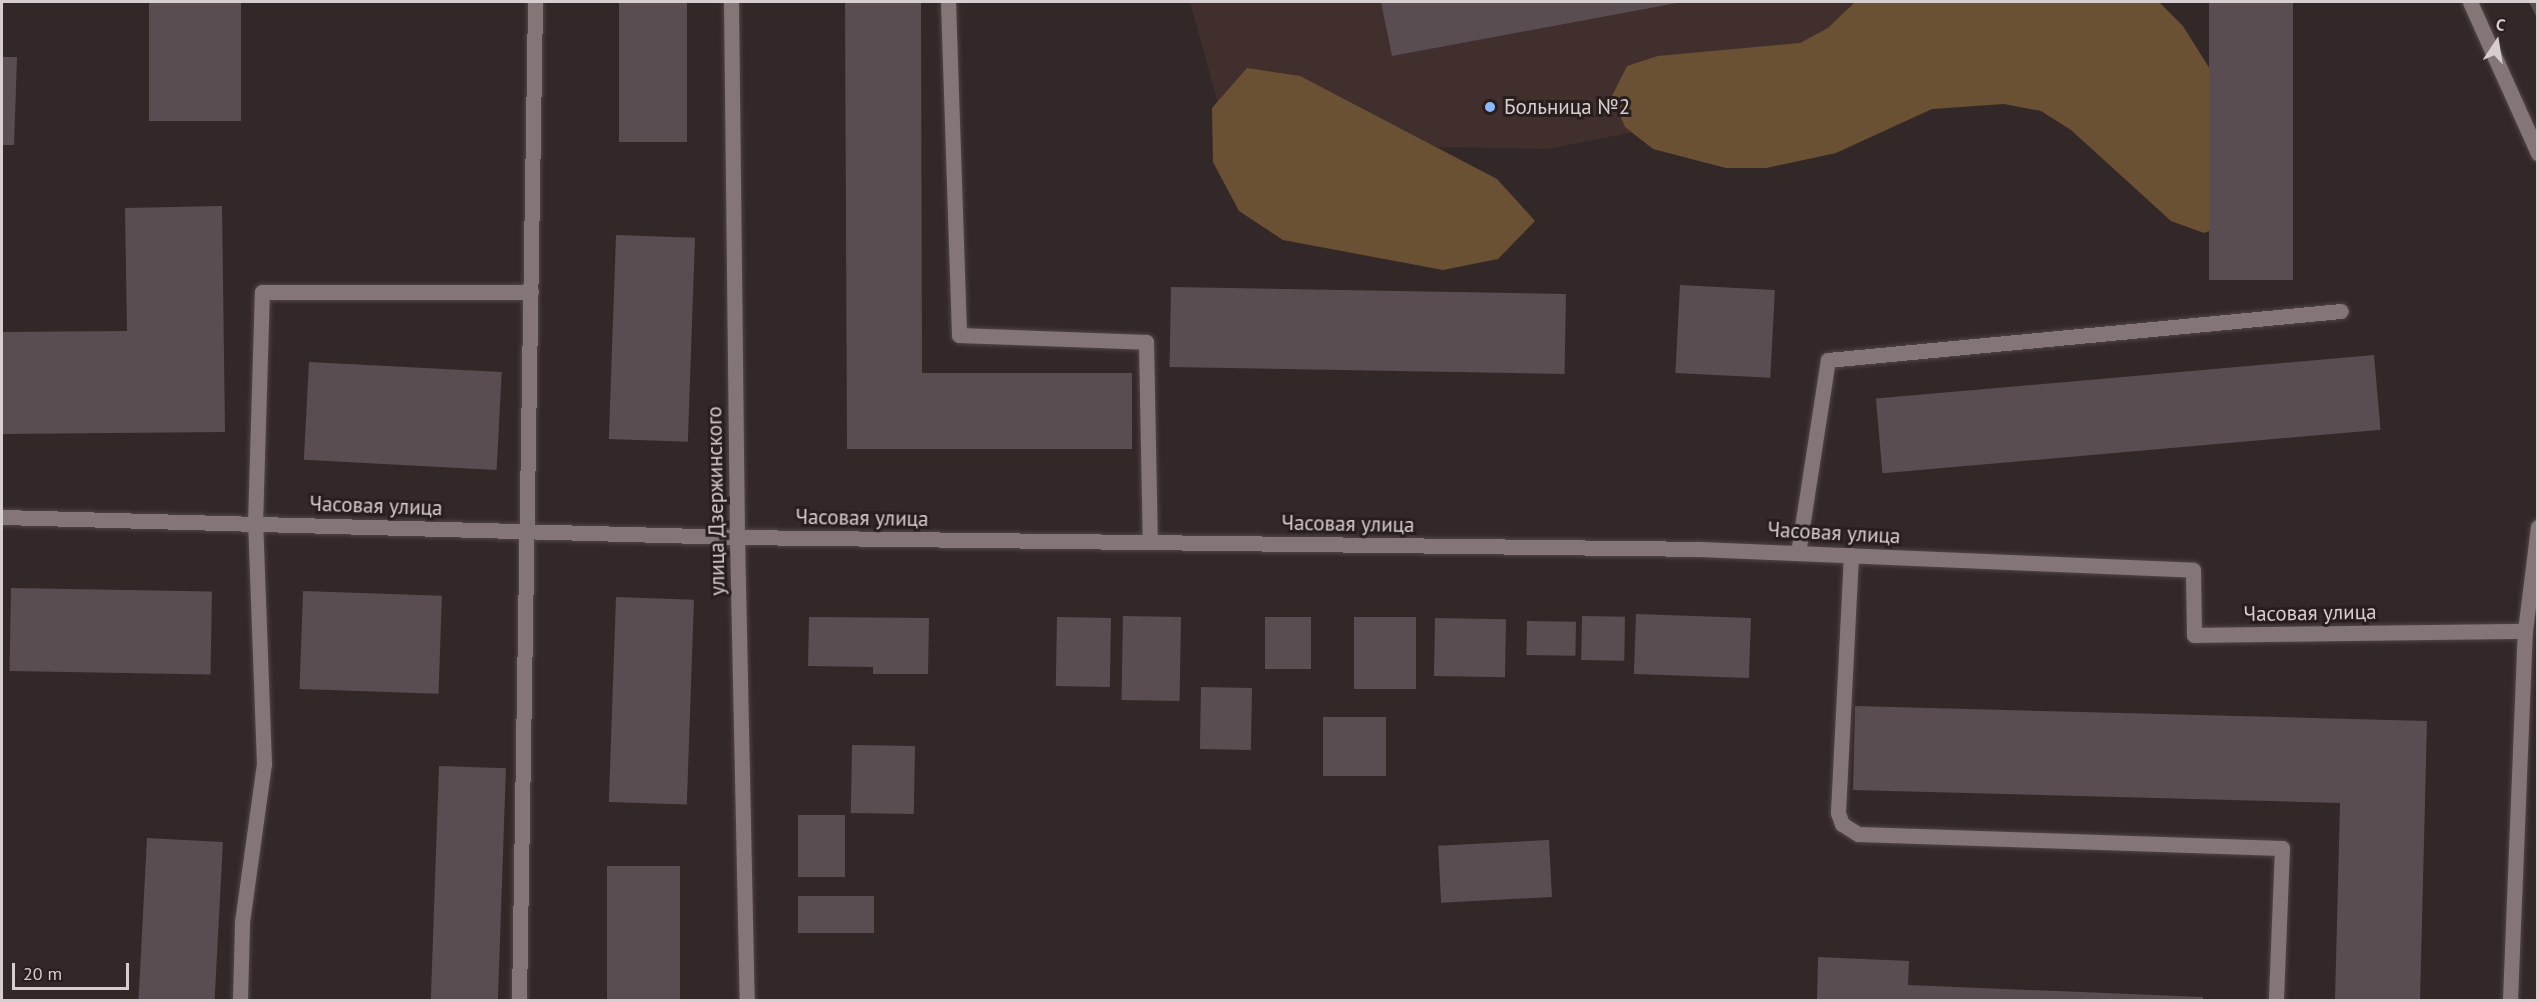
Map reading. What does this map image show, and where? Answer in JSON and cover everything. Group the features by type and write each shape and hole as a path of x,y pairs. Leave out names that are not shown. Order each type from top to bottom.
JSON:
{"street":[{"path":"519,1000 535,2"},
{"name":"улица Дзержинского","path":"731,2 737,537 747,1000"},
{"path":"948,2 959,335 1146,342 1150,542"},
{"path":"2470,2 2538,153"},
{"path":"240,1000 242,922 264,764 255,524 262,292 531,292"},
{"path":"1798,553 1828,360 2341,311"},
{"name":"Часовая улица","path":"2,517 737,537 1798,553 2193,570 2194,635 2526,631"},
{"path":"2510,1000 2526,631 2538,527"},
{"path":"1851,555 1838,813 1842,824 1858,834 2282,848 2276,1000"}],"shaded area":[{"name":"Больница №2","path":"1190,2 1927,2 1942,72 1547,149 1229,143"},
{"path":"1855,2 2159,2 2183,26 2220,85 2232,120 2241,187 2233,222 2204,233 2171,221 2071,130 2041,111 2004,104 1932,109 1836,153 1766,168 1726,168 1653,149 1625,127 1612,96 1627,66 1658,56 1800,43 1828,28"},
{"path":"1247,68 1300,76 1497,179 1535,221 1498,259 1443,270 1283,240 1239,211 1213,162 1212,108"}],"building":[{"path":"149,2 241,2 241,121 149,121"},
{"path":"619,2 687,2 687,142 619,142"},
{"path":"845,2 921,2 922,373 1132,373 1132,449 847,449"},
{"path":"1381,2 1677,2 1677,3 1392,56"},
{"path":"2209,2 2293,2 2293,280 2209,280"},
{"path":"2529,2 2538,2 2538,20"},
{"path":"2,57 17,57 14,145 2,145"},
{"path":"222,206 225,432 2,434 2,332 127,331 125,208"},
{"path":"616,235 695,238 688,442 609,439"},
{"path":"1680,285 1775,290 1770,378 1675,373"},
{"path":"1171,287 1566,294 1565,374 1170,367"},
{"path":"2374,355 2381,430 1882,473 1876,399"},
{"path":"309,362 502,372 497,470 304,460"},
{"path":"11,588 212,592 211,674 10,671"},
{"path":"303,591 442,596 438,694 300,689"},
{"path":"616,597 694,600 687,805 609,802"},
{"path":"1636,614 1751,618 1749,678 1634,674"},
{"path":"1123,616 1181,617 1180,701 1122,700"},
{"path":"1582,616 1625,617 1624,661 1581,660"},
{"path":"809,617 929,618 928,674 873,674 873,667 808,666"},
{"path":"1057,617 1111,618 1110,687 1056,686"},
{"path":"1265,617 1311,617 1311,669 1265,669"},
{"path":"1354,617 1416,617 1416,689 1354,689"},
{"path":"1435,618 1506,619 1505,677 1434,676"},
{"path":"1527,621 1576,622 1575,656 1526,655"},
{"path":"1201,687 1252,688 1251,750 1200,749"},
{"path":"1855,706 2427,721 2420,1000 2335,1000 2340,803 1853,790"},
{"path":"1323,717 1386,717 1386,776 1323,776"},
{"path":"852,745 915,746 914,814 851,813"},
{"path":"439,766 506,768 498,1000 431,1000"},
{"path":"798,815 845,815 845,877 798,877"},
{"path":"147,838 223,842 215,1000 139,1000"},
{"path":"1549,840 1552,897 1441,903 1438,846"},
{"path":"607,866 680,866 680,1000 607,1000"},
{"path":"798,896 874,896 874,933 798,933"},
{"path":"1818,957 1909,961 1908,985 2203,997 2203,1000 1817,1000"}],"place":[{"name":"Больница №2","path":"1490,107"}]}
